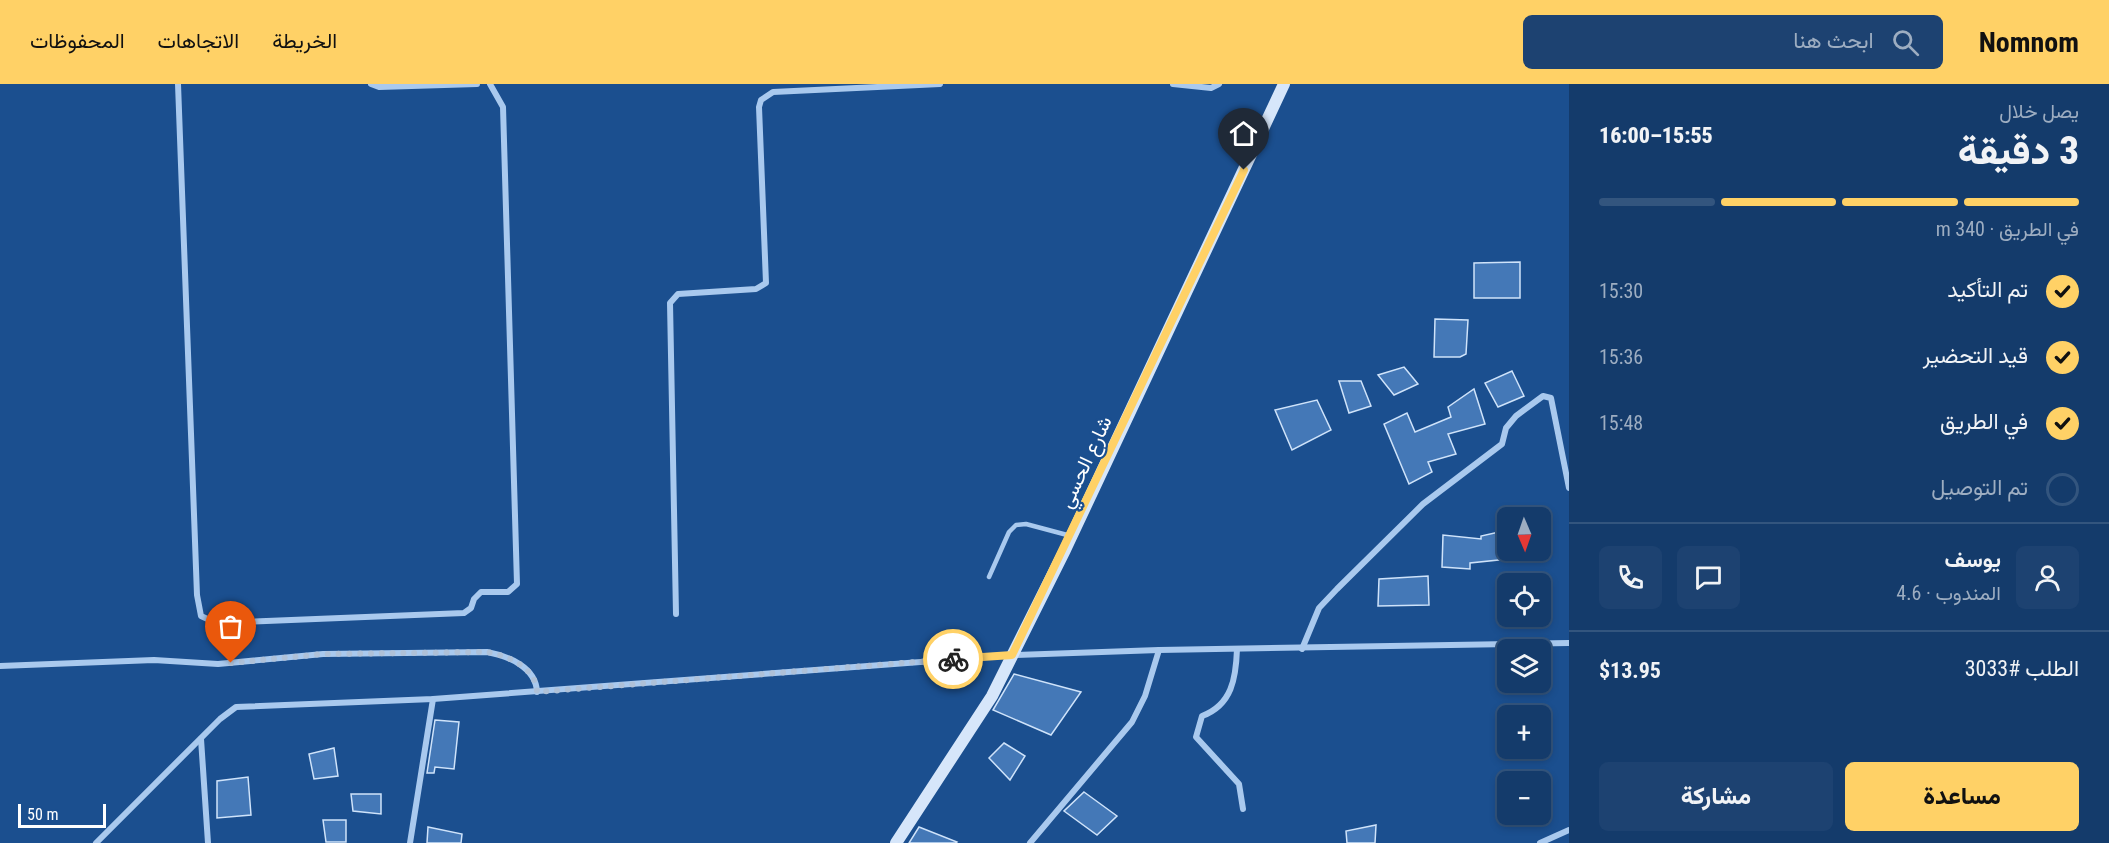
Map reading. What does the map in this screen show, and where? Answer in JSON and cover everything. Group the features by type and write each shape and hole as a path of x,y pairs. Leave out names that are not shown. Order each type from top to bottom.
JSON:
{"street":[{"path":"178,84 197,595 201,616 216,622 464,613 471,608 474,599 481,592 508,592 517,584 503,107 490,84"},
{"path":"373,85 477,84"},
{"path":"676,614 670,303 678,294 756,289 766,283 759,107 761,100 773,92 940,84"},
{"path":"1173,84 1211,88 1219,84"},
{"name":"شارع الحسي","path":"896,843 987,706 1071,536 1284,84"},
{"path":"1302,649 1324,603 1423,504 1502,444 1506,428 1516,416 1543,396 1551,398 1569,488"},
{"path":"96,843 236,707 433,699 1012,655 1159,650 1569,643"},
{"path":"1237,649 1236,678 1228,695 1214,712 1202,716 1196,736 1239,784 1243,809"},
{"path":"1030,843 1132,722 1145,696 1159,650"},
{"path":"0,666 154,660 218,664 323,654 487,652 501,655 525,668 537,683 537,692"},
{"path":"410,843 433,699"},
{"path":"201,739 208,843"},
{"path":"1540,843 1569,830"}],"lane":[{"path":"989,577 1009,532 1016,525 1026,524 1071,536"}],"building":[{"path":"1520,262 1520,298 1474,298 1474,263"},
{"path":"1435,319 1468,320 1466,354 1460,357 1434,357"},
{"path":"1404,367 1418,384 1394,395 1378,375"},
{"path":"1512,371 1524,396 1498,407 1485,383"},
{"path":"1339,381 1361,381 1371,406 1349,413"},
{"path":"1474,389 1485,424 1448,434 1456,454 1428,462 1432,472 1409,484 1384,424 1407,413 1415,432 1451,417 1448,407"},
{"path":"1317,400 1331,430 1292,450 1275,410"},
{"path":"1497,532 1497,560 1470,563 1470,569 1442,567 1443,535 1481,539 1481,536"},
{"path":"1428,576 1429,605 1378,606 1379,579"},
{"path":"1014,674 1081,692 1051,735 993,710"},
{"path":"435,720 459,722 454,769 435,767 434,773 427,773"},
{"path":"1004,743 1025,756 1010,780 989,758"},
{"path":"334,748 338,776 314,779 309,754"},
{"path":"248,777 251,815 217,818 217,781"},
{"path":"1084,792 1117,816 1097,835 1064,811"},
{"path":"351,794 381,794 381,814 353,811"},
{"path":"323,820 346,820 346,842 326,842"},
{"path":"1376,825 1375,843 1347,843 1346,831"},
{"path":"428,827 462,834 461,843 427,843"},
{"path":"919,827 957,842 909,843"}],"way so far":[{"path":"231,663 323,654 487,652 501,655 525,668 537,683 537,692 953,659"}],"route":[{"path":"953,659 1012,655 1071,536 1244,170"}]}
